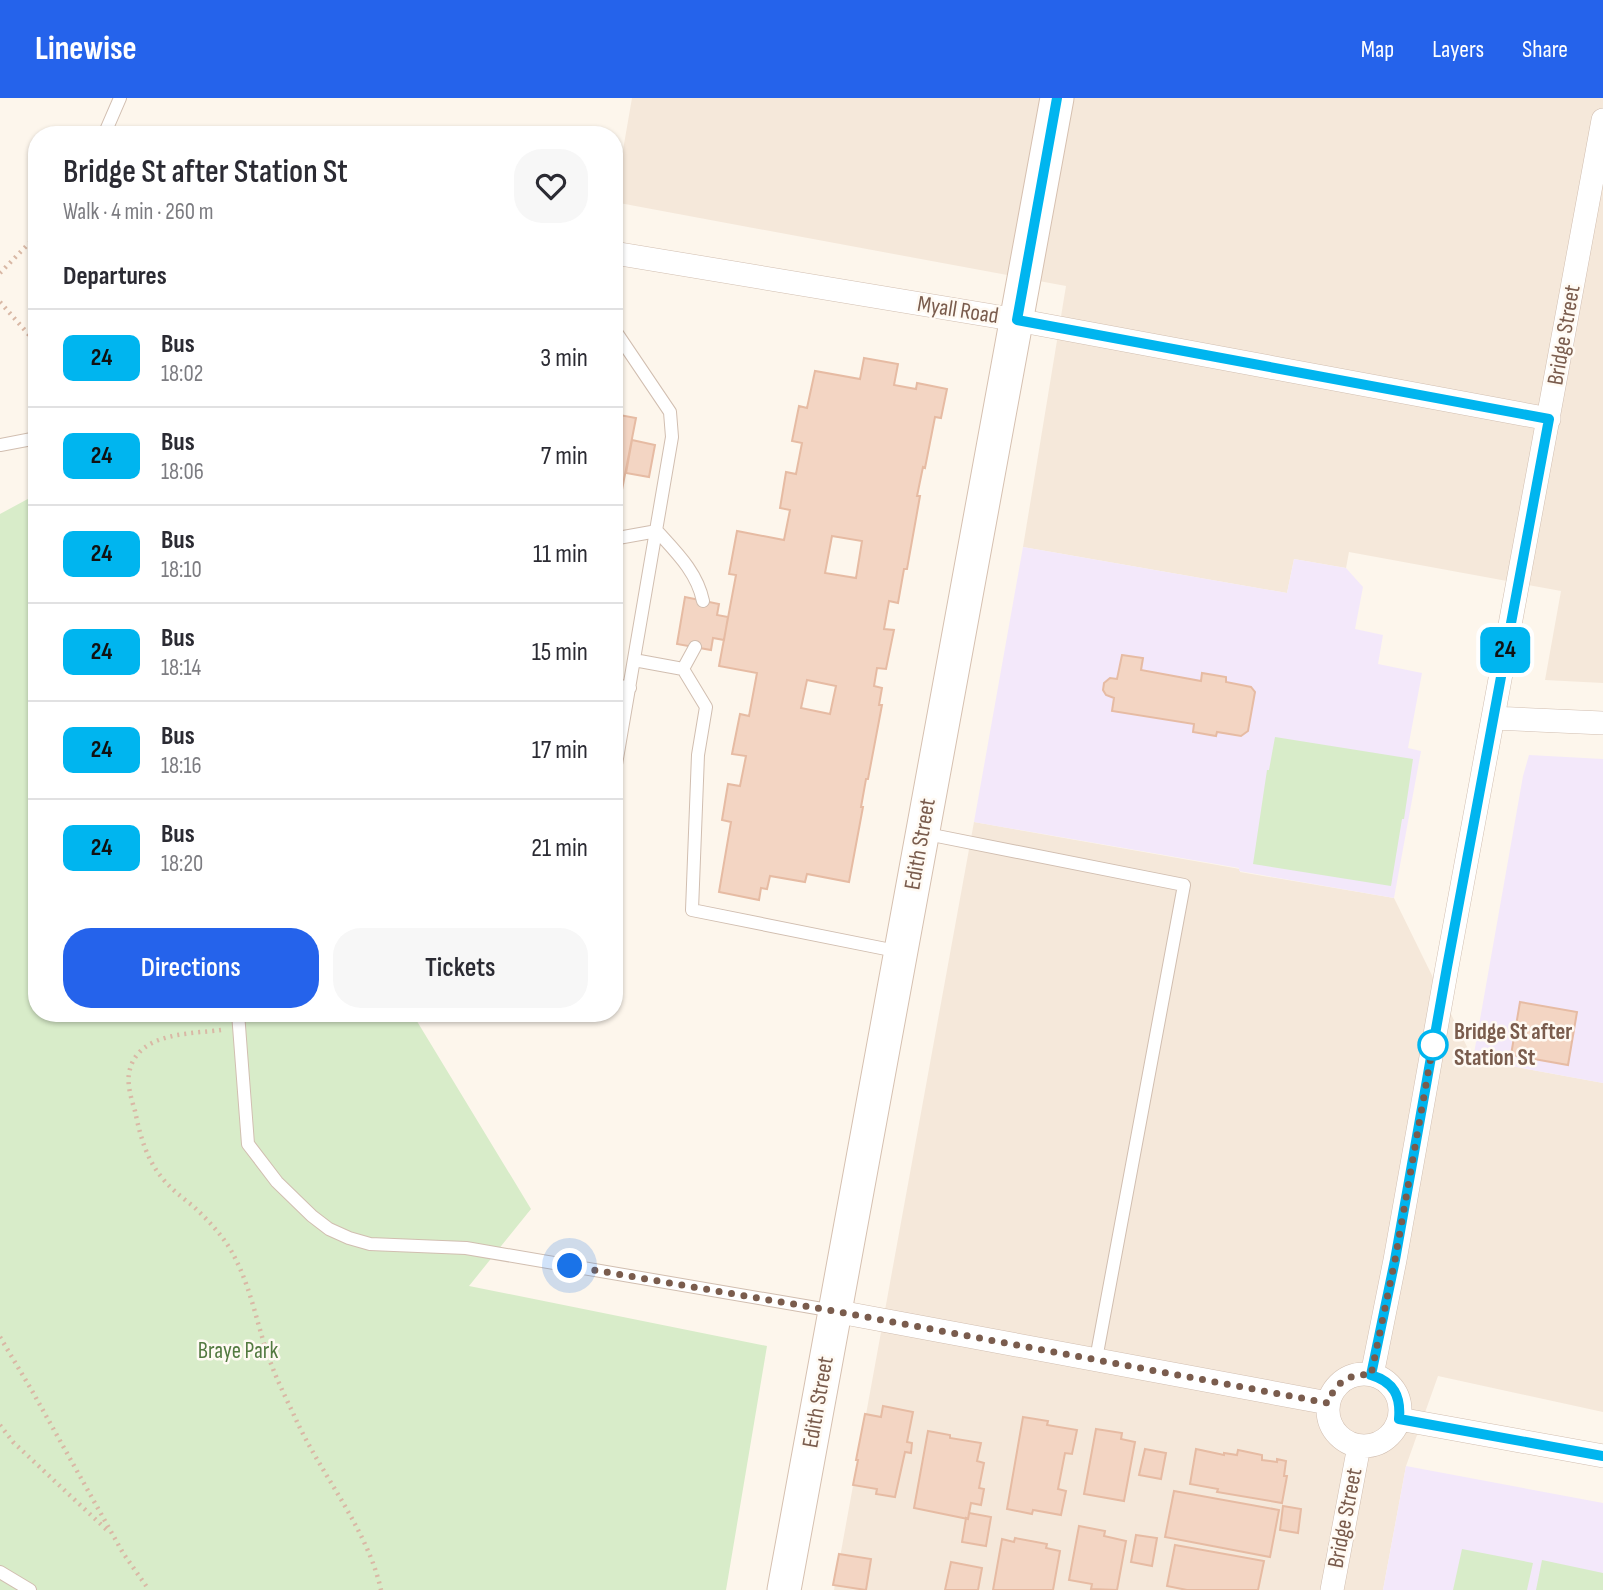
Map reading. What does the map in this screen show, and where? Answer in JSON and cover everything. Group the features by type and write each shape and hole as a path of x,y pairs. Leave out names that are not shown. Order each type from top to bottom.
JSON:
{"main road":[{"name":"Edith Street","path":"784,1590 1057,98"}],"street":[{"name":"Bridge Street","path":"1371,1375 1395,1260 1603,120"},
{"name":"Myall Road","path":"623,254 1017,320 1549,419"},
{"path":"1493,718 1603,723"},
{"path":"834,1311 1328,1403"},
{"path":"1362,1374 1371,1375 1380,1378 1395,1391 1399,1400 1399,1419 1391,1434 1384,1440 1377,1444 1359,1446 1349,1443 1334,1431 1328,1403 1331,1394 1344,1380 1362,1374"},
{"path":"1399,1419 1603,1456"},
{"name":"Bridge Street","path":"1332,1590 1359,1446"}],"lane":[{"path":"108,126 120,98"},
{"path":"623,342 670,412 672,437 623,726"},
{"path":"0,445 28,440"},
{"path":"623,537 657,531"},
{"path":"657,531 688,566 701,590 702,601"},
{"path":"683,669 695,647"},
{"path":"634,660 683,669 706,707 698,755 692,910 901,952"},
{"path":"623,687 630,688"},
{"path":"922,833 1184,885 1096,1359"},
{"path":"239,1022 248,1144 277,1182 329,1229 370,1244 466,1248 834,1311"},
{"path":"0,1572 30,1590"}],"path":[{"path":"0,273 28,244"},
{"path":"0,302 28,334"},
{"path":"239,1028 172,1037 149,1044 135,1057 128,1075 129,1088 142,1141 161,1177 208,1219 233,1254 250,1291 270,1361 299,1427 369,1552 381,1590"},
{"path":"0,1337 123,1553 149,1590"},
{"path":"0,1426 13,1442 114,1537"}],"shaded area":[{"path":"632,98 1603,98 1603,683 1545,680 1561,591 1349,552 1346,568 1294,559 1287,593 1023,547 1066,286 623,204 623,150"},
{"path":"1023,547 1287,593 1294,559 1346,568 1363,587 1355,629 1383,635 1378,664 1422,673 1408,748 1421,751 1394,898 974,822"},
{"path":"1529,755 1603,759 1603,1083 1473,1059"},
{"path":"974,822 1394,898 1473,1059 1603,1083 1603,1412 1438,1376 1406,1466 1383,1590 834,1590"},
{"path":"1406,1466 1603,1503 1603,1590 1383,1590"}],"green space":[{"name":"Braye Park","path":"28,499 28,1022 417,1022 531,1209 469,1286 767,1346 726,1590 0,1590 0,514"},
{"path":"1275,737 1413,759 1391,886 1253,864 1267,770"},
{"path":"1462,1549 1533,1563 1527,1590 1453,1590"},
{"path":"1542,1560 1603,1573 1603,1590 1536,1590"}],"building":[{"path":"864,358 898,364 894,385 916,389 917,383 947,389 941,418 935,417 925,468 923,467 907,569 904,569 898,603 889,601 884,629 894,630 886,669 877,668 874,686 882,688 879,705 882,705 866,779 849,882 807,874 805,882 770,876 767,889 761,888 759,900 719,892 731,822 722,820 728,784 740,786 746,756 732,754 740,714 749,716 757,673 719,666 736,575 729,574 737,531 784,540 790,510 780,508 786,472 796,474 802,443 792,441 799,406 807,408 815,371 860,379","holes":["832,536 862,541 856,578 825,573","807,680 836,686 830,714 801,708"]},
{"path":"623,416 636,418 623,485"},
{"path":"632,440 655,445 649,477 626,473"},
{"path":"685,597 719,604 717,615 728,617 724,640 713,638 711,650 677,644"},
{"path":"1122,655 1143,658 1141,670 1201,681 1202,673 1226,677 1226,682 1251,687 1255,692 1248,731 1241,736 1217,732 1216,736 1193,732 1194,724 1112,711 1114,698 1106,695 1103,690 1104,683 1110,678 1117,679"},
{"path":"1520,1002 1577,1012 1568,1065 1511,1055"},
{"path":"883,1406 913,1412 907,1442 912,1443 911,1453 905,1452 895,1497 876,1494 877,1489 853,1485 865,1414 881,1417"},
{"path":"1023,1417 1048,1421 1047,1425 1077,1430 1072,1454 1065,1453 1058,1489 1066,1491 1061,1515 1033,1510 1032,1514 1007,1509"},
{"path":"1096,1429 1122,1433 1121,1439 1135,1442 1124,1501 1084,1494"},
{"path":"928,1431 981,1443 977,1461 984,1463 979,1488 984,1489 981,1505 971,1503 968,1519 914,1508"},
{"path":"1145,1449 1166,1453 1161,1479 1139,1475"},
{"path":"1196,1449 1224,1455 1237,1455 1238,1450 1262,1455 1262,1460 1286,1461 1284,1476 1287,1476 1282,1503 1217,1492 1218,1489 1190,1484"},
{"path":"1174,1491 1279,1510 1270,1557 1165,1537"},
{"path":"1283,1506 1301,1509 1298,1533 1280,1530"},
{"path":"969,1513 991,1517 986,1546 962,1542"},
{"path":"1079,1526 1105,1531 1104,1536 1126,1541 1117,1590 1091,1589 1092,1584 1069,1580"},
{"path":"1136,1535 1157,1538 1152,1566 1131,1562"},
{"path":"1015,1538 1047,1544 1046,1548 1060,1551 1053,1590 993,1590 1002,1539 1014,1542"},
{"path":"1175,1545 1264,1561 1258,1590 1187,1590 1167,1586"},
{"path":"839,1554 871,1559 866,1590 833,1585"},
{"path":"951,1562 982,1568 978,1590 945,1590"}],"bus line":[{"name":"24","path":"1057,98 1017,320 1549,419 1395,1260 1371,1375 1380,1378 1395,1391 1399,1400 1399,1419 1603,1456"}],"place":[{"name":"Bridge St after Station St","path":"1433,1045"}],"route":[{"path":"570,1266 834,1311 1328,1403 1331,1394 1344,1380 1362,1374 1371,1375 1395,1260 1433,1045"}]}
